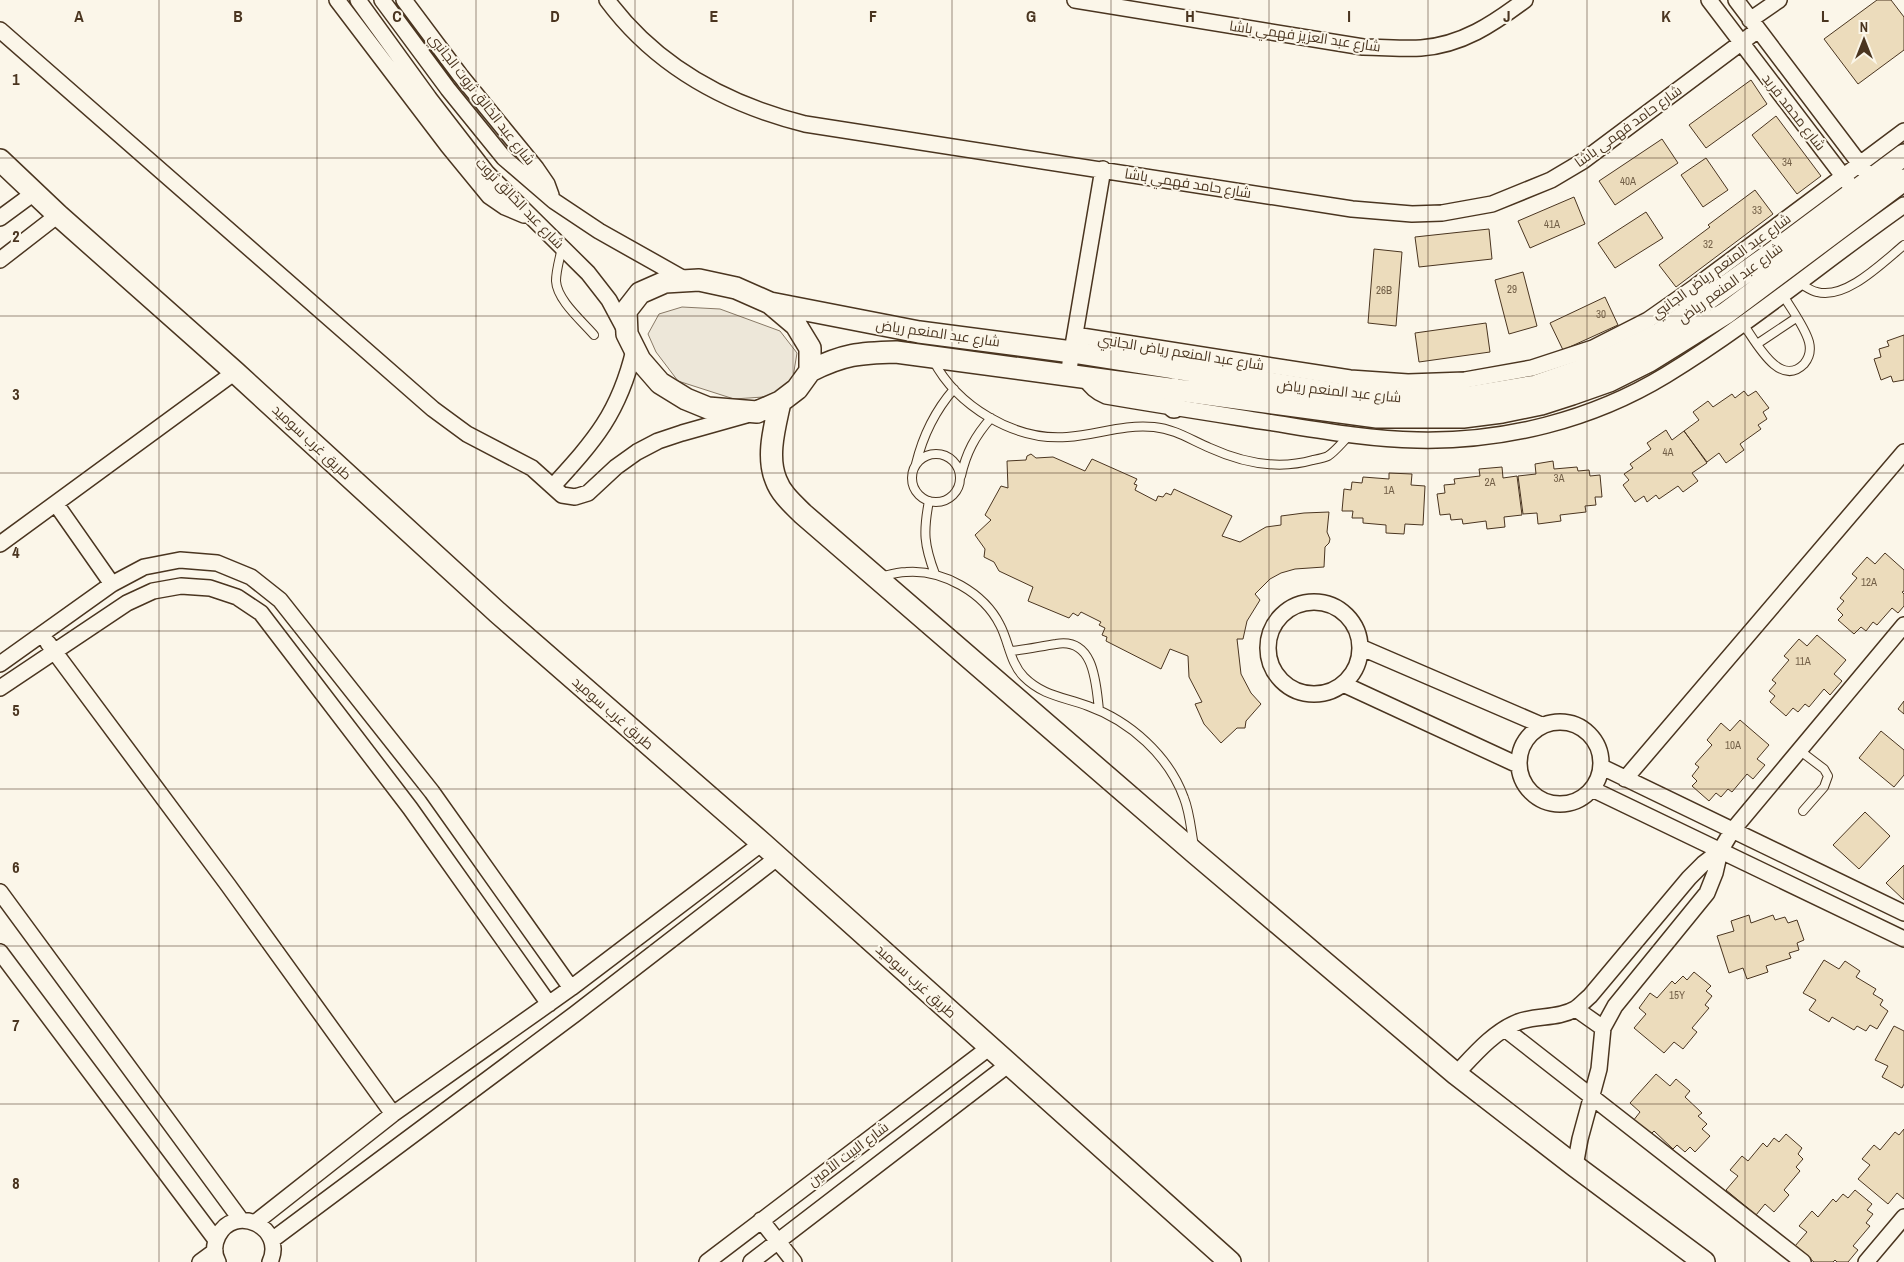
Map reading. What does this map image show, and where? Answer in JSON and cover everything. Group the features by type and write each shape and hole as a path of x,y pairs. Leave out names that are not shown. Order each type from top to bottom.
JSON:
{"street":[{"path":"337,0 448,146 489,196 505,207 536,222"},
{"name":"شارع عبد الخالق ثروت","path":"382,0 448,89 504,158 554,201 599,232 687,281"},
{"name":"شارع عبد الخالق ثروت الجانبي","path":"404,0 460,75 536,168 547,184 554,201"},
{"name":"شارع حامد فهمي باشا","path":"606,0 630,28 649,46 689,77 710,90 772,116 805,124 1352,209 1412,214 1442,213 1492,204 1551,180 1583,161 1741,43 1754,25 1779,0"},
{"name":"شارع عبد العزيز فهمي باشا","path":"1075,0 1091,1 1363,47 1398,48 1423,48 1468,36 1498,21 1525,0"},
{"name":"شارع محمد فريد","path":"1709,0 1861,200"},
{"name":"شارع محمد فريد","path":"1736,0 1883,191"},
{"path":"348,15 360,3"},
{"name":"شارع عبد الخالق ثروت","path":"360,3 429,98 487,173 588,273 609,300 630,342"},
{"path":"0,30 432,409 466,434 532,468 562,495 568,497 582,496 616,466 637,452 658,442 682,433 757,412 780,402 796,389 810,371 810,348 796,325 770,303 736,288 699,280 665,282 640,293 626,311 630,342 621,392 608,418 588,448 553,486"},
{"path":"1174,398 1350,434 1417,440 1470,438 1523,431 1575,418 1623,398 1665,376 1743,324 1799,283 1861,200 1883,191 1904,131"},
{"name":"شارع عبد المنعم رياض","path":"1883,191 1904,155"},
{"name":"طريق غرب سوميد","path":"0,160 58,215 235,372 497,612 762,843 1230,1262"},
{"path":"1077,377 1073,343 1103,169"},
{"name":"شارع عبد المنعم رياض","path":"770,303 919,332 1073,343 1341,386 1402,399 1469,397 1536,386 1599,364 1659,334 1724,289 1861,200 1904,180"},
{"path":"0,218 34,193"},
{"name":"شارع عبد المنعم رياض","path":"810,371 833,359 860,353 896,352 1077,377 1174,398 1377,417 1463,417 1541,404 1609,381 1649,361 1726,313 1861,200"},
{"path":"0,260 58,215"},
{"path":"630,342 640,360 660,383 686,399 708,408 757,412"},
{"path":"0,544 235,372"},
{"path":"780,402 772,442 775,480 786,497 803,514 875,578 1014,683 1195,853 1456,1074 1704,1262"},
{"path":"1625,779 1904,452"},
{"path":"56,504 112,584"},
{"path":"0,664 112,584 144,567 180,560 217,563 251,577 280,600 432,792 566,992 575,1014"},
{"path":"0,688 127,603 153,591 181,586 210,588 237,597 261,613 410,808 549,1004"},
{"path":"1312,602 1327,603 1340,610 1351,620 1358,632 1360,647 1358,661 1352,673 1343,684 1330,691 1316,694 1301,692 1288,686 1277,676 1270,664 1267,650 1269,635 1275,622 1285,611 1298,604 1312,602"},
{"path":"1575,1166 1580,1139 1599,1069 1603,1028 1615,1006 1708,893 1720,851 1732,830 1904,625"},
{"path":"41,634 228,885 393,1114"},
{"path":"1360,647 1541,725"},
{"path":"1343,684 1518,765"},
{"path":"1553,721 1566,721 1578,725 1589,732 1597,743 1601,755 1602,768 1599,779 1582,798 1568,804 1547,802 1529,791 1522,779 1518,765 1519,753 1531,732 1541,725 1553,721"},
{"path":"1602,768 1904,913"},
{"path":"1592,789 1904,939"},
{"path":"410,808 432,792"},
{"path":"200,1262 216,1251 220,1232 226,1226 248,1221 393,1114 566,992 762,843"},
{"path":"1456,1074 1484,1045 1505,1028 1532,1018 1558,1015 1576,1009 1590,996 1689,878 1720,851"},
{"path":"272,1240 575,1014 778,858"},
{"path":"0,892 248,1221 265,1230 272,1240 273,1252 270,1262"},
{"path":"0,952 216,1251"},
{"path":"1576,1009 1603,1028"},
{"path":"1505,1028 1803,1262"},
{"name":"شارع البيت الأمين","path":"707,1262 990,1047"},
{"name":"شارع البيت الأمين","path":"753,1261 1009,1064"},
{"path":"1866,1262 1904,1217"},
{"path":"761,1220 794,1262"},
{"path":"738,1238 753,1261"}],"lane":[{"path":"1799,283 1817,292 1837,293 1855,283 1904,245"},
{"path":"562,247 556,277 558,289 564,300 594,335"},
{"path":"1743,324 1769,361 1780,369 1787,371 1800,367 1809,356 1809,342 1783,295"},
{"path":"1757,344 1796,318"},
{"path":"931,356 940,373 954,389 977,409 1004,426 1034,435 1066,437 1126,426 1156,427 1184,435 1209,448 1244,461 1272,466 1301,464 1328,455 1350,434"},
{"path":"954,389 940,406 929,424 912,473 912,482 915,490 921,497 929,501 938,502 946,500 953,494 958,487 970,445 991,418"},
{"path":"916,465 921,459 929,455 947,456 954,462 960,478"},
{"path":"929,501 924,536 927,555 935,574"},
{"path":"875,578 907,571 935,574 961,585 983,602 1000,625 1015,664 1014,683 1099,710 1126,725 1150,746 1170,770 1184,798 1195,853"},
{"path":"1010,651 1028,650 1058,643 1072,645 1079,649 1085,653 1092,665 1099,710"},
{"path":"1798,750 1824,769 1828,776 1824,787 1803,811"}],"shaded area":[{"path":"682,307 720,309 780,331 797,353 792,383 778,396 734,399 678,381 656,352 648,334 659,314"}],"building":[{"path":"1877,0 1891,0 1904,17 1904,50 1858,84 1824,39"},
{"path":"1751,80 1767,104 1706,148 1689,125"},
{"path":"1776,116 1821,176 1797,194 1752,135"},
{"path":"1662,139 1678,163 1615,205 1599,181"},
{"path":"1706,158 1728,190 1703,207 1681,175"},
{"path":"1755,190 1773,214 1676,287 1659,265"},
{"path":"1574,197 1585,224 1530,248 1518,221"},
{"path":"1646,212 1663,238 1615,268 1598,243"},
{"path":"1489,229 1492,259 1419,267 1415,237"},
{"path":"1374,249 1402,252 1396,326 1368,323"},
{"path":"1523,272 1537,326 1509,334 1495,280"},
{"path":"1605,297 1618,325 1563,350 1550,323"},
{"path":"1486,323 1490,352 1419,362 1415,333"},
{"path":"1904,335 1904,380 1893,382 1891,376 1881,380 1874,359 1881,357 1879,349 1889,346 1887,341"},
{"path":"1744,391 1748,396 1756,391 1769,408 1763,412 1767,419 1758,425 1761,429 1740,444 1744,450 1726,463 1719,453 1707,462 1684,431 1699,420 1693,412 1708,401 1713,407 1732,394 1735,398"},
{"path":"1666,430 1672,440 1684,431 1707,463 1692,473 1698,481 1683,492 1678,486 1659,499 1656,495 1647,502 1644,496 1635,502 1623,485 1629,480 1624,474 1633,468 1630,464 1651,449 1647,443"},
{"path":"1031,454 1036,458 1053,457 1085,471 1092,459 1137,479 1134,484 1137,485 1135,490 1156,501 1158,496 1163,497 1166,493 1171,495 1174,489 1232,516 1222,536 1240,542 1266,527 1281,525 1281,516 1329,512 1327,532 1330,539 1325,547 1324,567 1295,569 1270,579 1255,594 1260,600 1247,621 1243,639 1237,639 1241,674 1251,693 1261,704 1246,721 1245,728 1237,728 1221,743 1204,724 1195,704 1202,702 1189,677 1188,656 1170,649 1161,669 1106,641 1107,637 1102,635 1105,628 1099,625 1101,622 1081,612 1078,616 1073,613 1069,618 1028,601 1033,587 999,571 994,562 984,557 985,549 975,535 991,520 985,515 1001,486 1008,488 1007,461 1026,460 1027,456"},
{"path":"1553,461 1554,469 1577,467 1578,471 1589,470 1590,476 1600,475 1602,497 1595,497 1596,505 1585,506 1586,512 1560,515 1561,521 1538,524 1537,513 1523,514 1518,476 1536,474 1535,464"},
{"path":"1502,467 1503,478 1517,476 1522,515 1504,517 1505,527 1487,529 1486,521 1463,524 1462,519 1451,520 1450,514 1440,515 1437,494 1445,493 1444,485 1455,484 1454,479 1480,476 1479,469"},
{"path":"1389,473 1412,474 1411,485 1425,486 1423,525 1405,524 1404,534 1386,533 1386,525 1363,523 1363,518 1352,518 1353,511 1342,511 1344,489 1351,490 1352,482 1362,483 1363,477 1389,479"},
{"path":"1885,553 1904,570 1904,591 1902,592 1904,594 1904,606 1898,613 1892,608 1877,625 1873,622 1866,631 1861,627 1854,634 1838,620 1843,615 1837,609 1844,601 1840,598 1857,578 1852,574 1867,557 1875,564"},
{"path":"1817,635 1846,660 1834,674 1842,681 1830,695 1824,689 1809,707 1805,704 1798,712 1793,708 1786,716 1770,702 1775,696 1769,691 1776,683 1772,680 1789,660 1784,656 1799,639 1807,646"},
{"path":"1904,701 1904,714 1898,709"},
{"path":"1740,720 1769,745 1757,759 1765,765 1753,779 1747,774 1732,792 1728,789 1721,797 1716,793 1709,801 1692,786 1697,781 1692,776 1699,767 1695,764 1712,745 1707,740 1721,723 1730,731"},
{"path":"1881,731 1904,750 1904,775 1894,787 1859,758"},
{"path":"1865,812 1890,836 1859,869 1833,845"},
{"path":"1904,865 1904,900 1886,883"},
{"path":"1749,915 1751,923 1773,915 1775,920 1785,917 1788,923 1797,920 1804,940 1797,943 1799,950 1789,953 1791,958 1766,966 1768,972 1747,979 1743,968 1729,973 1717,936 1734,931 1731,921"},
{"path":"1824,960 1839,969 1845,961 1860,971 1856,977 1876,989 1873,994 1883,1000 1880,1005 1888,1011 1877,1029 1870,1025 1866,1031 1857,1026 1854,1030 1832,1017 1829,1022 1809,1010 1816,1000 1803,993"},
{"path":"1694,972 1711,986 1706,991 1712,996 1705,1005 1709,1008 1692,1028 1697,1032 1683,1049 1674,1042 1664,1053 1634,1028 1646,1014 1639,1008 1650,993 1657,998 1672,981 1675,984 1683,976 1687,980"},
{"path":"1894,1026 1904,1031 1904,1084 1902,1088 1882,1077 1888,1066 1875,1060"},
{"path":"1656,1074 1670,1086 1676,1079 1690,1091 1685,1097 1702,1113 1698,1116 1707,1124 1702,1129 1710,1136 1695,1152 1690,1147 1685,1152 1677,1145 1673,1149 1654,1131 1649,1136 1633,1121 1640,1112 1630,1103"},
{"path":"1904,1129 1904,1199 1897,1193 1888,1204 1858,1179 1870,1165 1862,1159 1874,1145 1880,1150 1895,1132 1899,1135"},
{"path":"1786,1134 1802,1148 1798,1154 1803,1159 1796,1167 1800,1171 1784,1190 1789,1195 1774,1212 1765,1204 1756,1215 1726,1190 1738,1176 1730,1170 1742,1156 1748,1161 1763,1143 1767,1147 1774,1138 1779,1142"},
{"path":"1855,1190 1872,1204 1867,1210 1873,1214 1866,1223 1870,1226 1853,1246 1858,1250 1848,1262 1837,1262 1835,1260 1833,1262 1814,1262 1795,1246 1807,1232 1799,1226 1812,1211 1818,1217 1833,1199 1836,1202 1843,1194 1848,1198"}]}
